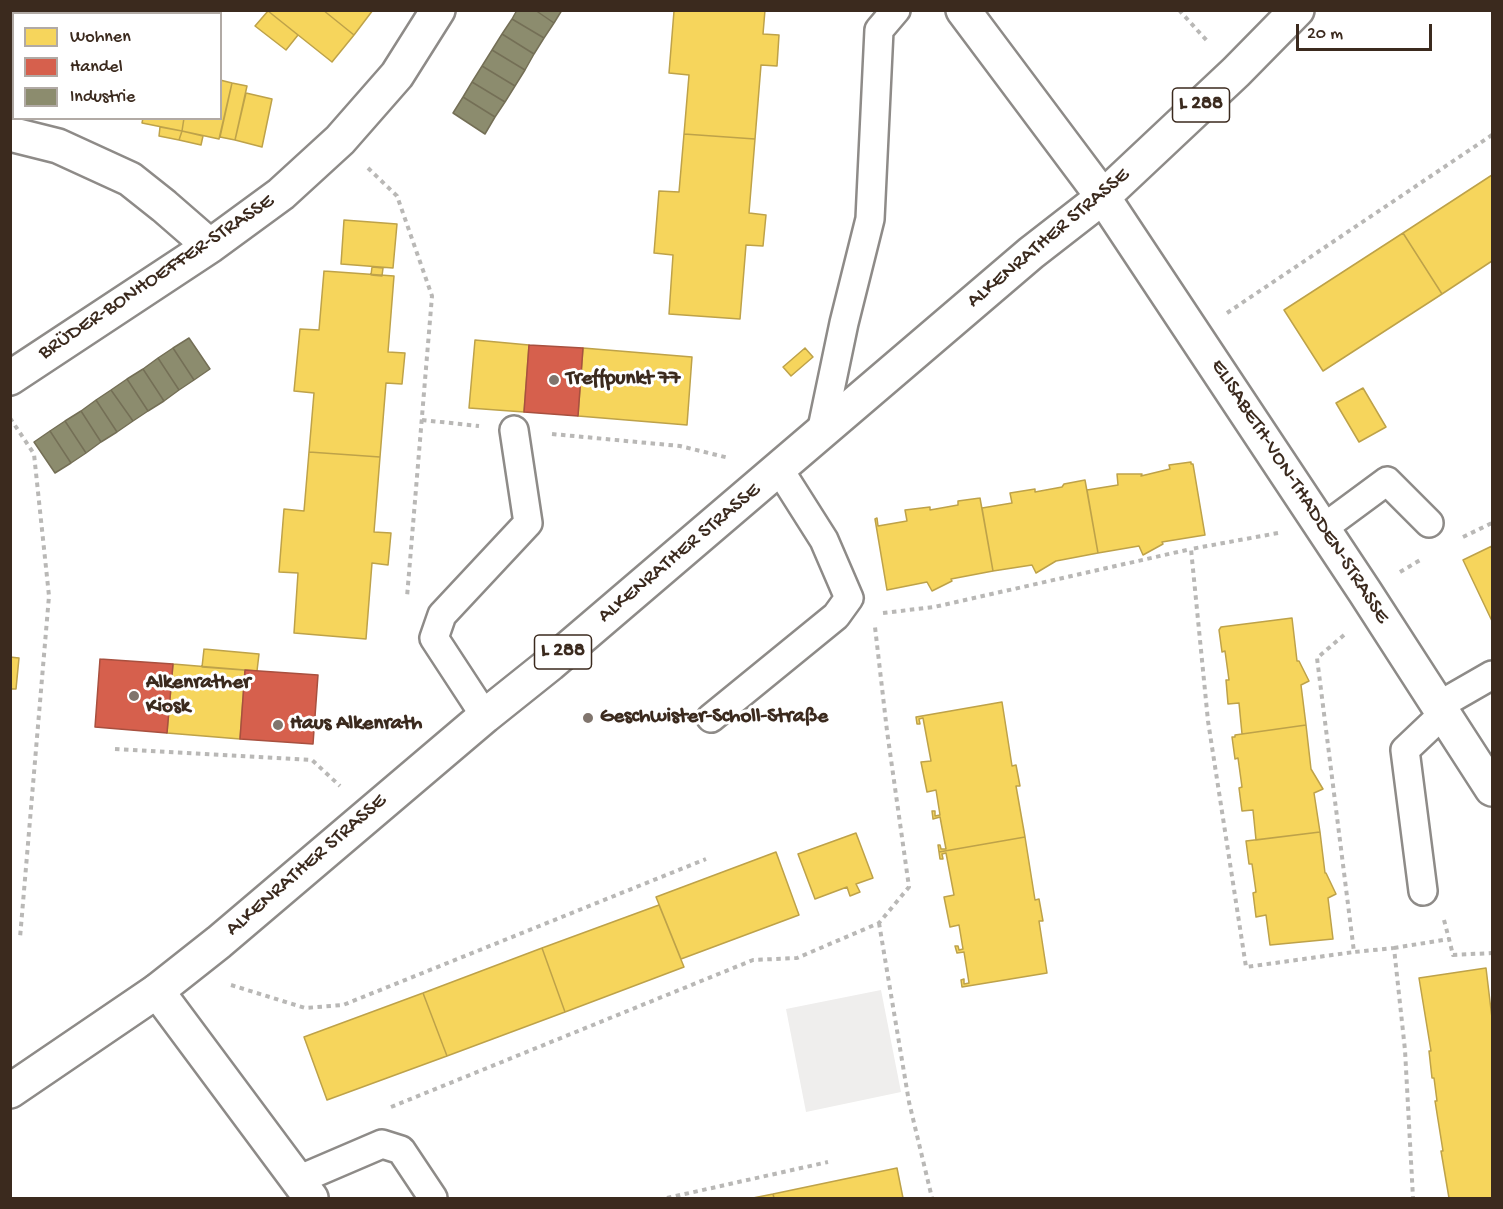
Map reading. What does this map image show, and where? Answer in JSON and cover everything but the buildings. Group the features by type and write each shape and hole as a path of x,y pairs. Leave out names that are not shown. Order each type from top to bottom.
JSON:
{"street":[{"name":"BRÜDER-BONHOEFFER-STRASSE","path":"10,378 210,246 281,194 340,140 397,75 438,10"},
{"name":"ELISABETH-VON-THADDEN-STRASSE","path":"963,10 1103,197 1492,789"},
{"name":"ALKENRATHER STRASSE","path":"10,1091 157,991 550,664 1032,252 1103,197 1236,72 1297,10"},
{"path":"10,134 58,147 130,178 210,246"},
{"path":"157,991 304,1190"}],"lane":[{"path":"821,433 844,323 870,219 879,30 896,10"},
{"path":"485,716 434,638 442,615 528,523 514,430"},
{"path":"711,718 836,616 849,598 824,540 779,470"},
{"path":"1321,527 1387,481 1430,523"},
{"path":"1423,891 1405,750 1440,710 1492,675"},
{"path":"304,1190 382,1144 401,1150 433,1198"}],"path":[{"path":"1195,334 1492,135"},
{"path":"340,140 397,196 432,296 404,630 434,638"},
{"path":"10,418 34,454 49,596 20,938"},
{"path":"422,420 680,446 779,470"},
{"path":"873,615 934,607 1191,549 1321,527"},
{"path":"1191,549 1208,721 1246,967 1449,939 1453,955 1492,953"},
{"path":"1354,952 1317,658 1375,608"},
{"path":"387,1109 753,960 797,958 879,923 909,887 875,626"},
{"path":"115,749 312,760 369,813"},
{"path":"181,1022 231,985 305,1008 343,1005 706,859"},
{"path":"879,923 909,1102 932,1198"},
{"path":"1394,948 1405,1050 1413,1198"},
{"path":"667,1198 828,1162"}],"shaded area":[{"path":"881,990 901,1092 806,1112 786,1009"}],"place":[{"name":"Treffpunkt 77","path":"554,380"},
{"name":"Alkenrather Kiosk","path":"134,696"},
{"name":"Geschwister-Scholl-Straße","path":"588,718"},
{"name":"Haus Alkenrath","path":"278,725"}]}
